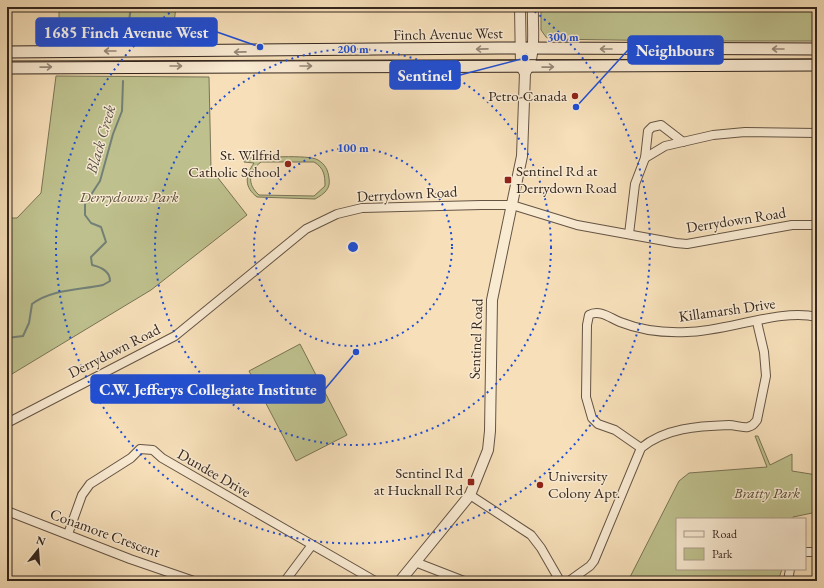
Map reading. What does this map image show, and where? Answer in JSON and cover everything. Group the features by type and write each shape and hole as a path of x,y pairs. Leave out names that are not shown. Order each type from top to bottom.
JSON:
{"main road":[{"name":"Finch Avenue West","path":"7,52 520,48 817,49"},
{"name":"Finch Avenue West","path":"7,68 353,66 525,69 817,65"}],"street":[{"name":"Sentinel Road","path":"400,581 470,495 488,450 490,431 492,300 503,241 522,156 525,69 520,48 520,7"},
{"name":"Sentinel Road","path":"525,69 532,49 533,7"},
{"path":"629,234 635,184 645,158 648,131 652,127 662,125 683,142"},
{"path":"645,158 665,146 732,133 817,133"},
{"name":"Derrydown Road","path":"7,423 175,336 290,241 321,220 352,210 376,206 512,205 577,225 687,244 792,225 817,225"},
{"name":"Killamarsh Drive","path":"641,448 615,430 598,424 592,418 586,397 587,326 589,315 600,313 620,322 644,329 686,332 797,315 817,317"},
{"path":"569,581 590,566 594,561 641,448 656,437 671,432 728,425 745,428 753,425 759,413 766,376 764,352 757,322"},
{"name":"Dundee Drive","path":"68,534 82,495 90,484 131,458 140,450 146,449 152,450 162,458 375,581"},
{"path":"470,495 531,536 541,548 560,581"},
{"name":"Conamore Crescent","path":"7,511 130,559 194,581"},
{"path":"285,581 312,545"},
{"path":"806,552 817,552"},
{"path":"415,562 464,581"},
{"path":"788,581 790,570"}],"green space":[{"path":"57,7 176,7 174,23 59,23 59,8"},
{"path":"541,7 817,7 817,41 549,39 541,30"},
{"name":"Derrydowns Park","path":"56,76 209,77 211,169 247,215 151,290 7,377 7,218 17,218 41,193"},
{"path":"244,158 313,158 323,163 326,168 329,175 329,185 324,193 315,199 257,197 250,189 247,181 249,172 254,163 244,162","holes":["261,162 314,162 320,167 325,178 325,186 314,196 259,195 252,187 251,174"]},
{"path":"300,344 347,435 296,461 249,371"},
{"name":"Bratty Park","path":"755,436 758,436 770,465 792,454 792,471 817,475 817,512 793,518 676,518 676,570 782,570 778,581 628,581 679,481 689,473 767,467"}],"waterway":[{"name":"Black Creek","path":"127,35 131,7"},
{"name":"Black Creek","path":"7,338 23,336 29,323 32,304 40,299 48,295 103,285 110,281 107,272 92,265 91,257 106,242 101,227 91,223 85,215 85,204 100,181 113,134 122,111 123,81"}],"tram line":[{"path":"7,61 817,59"}],"place":[{"name":"1685 Finch Avenue West","path":"260,47"},
{"name":"Sentinel","path":"525,58"},
{"name":"Petro-Canada","path":"575,96"},
{"name":"Neighbours","path":"576,107"},
{"name":"St. Wilfrid Catholic School","path":"288,164"},
{"name":"Sentinel Rd at Derrydown Road","path":"508,180"},
{"name":"C.W. Jefferys Collegiate Institute","path":"356,352"},
{"name":"Sentinel Rd at Hucknall Rd","path":"471,482"},
{"name":"University Colony Apt.","path":"540,485"}]}
